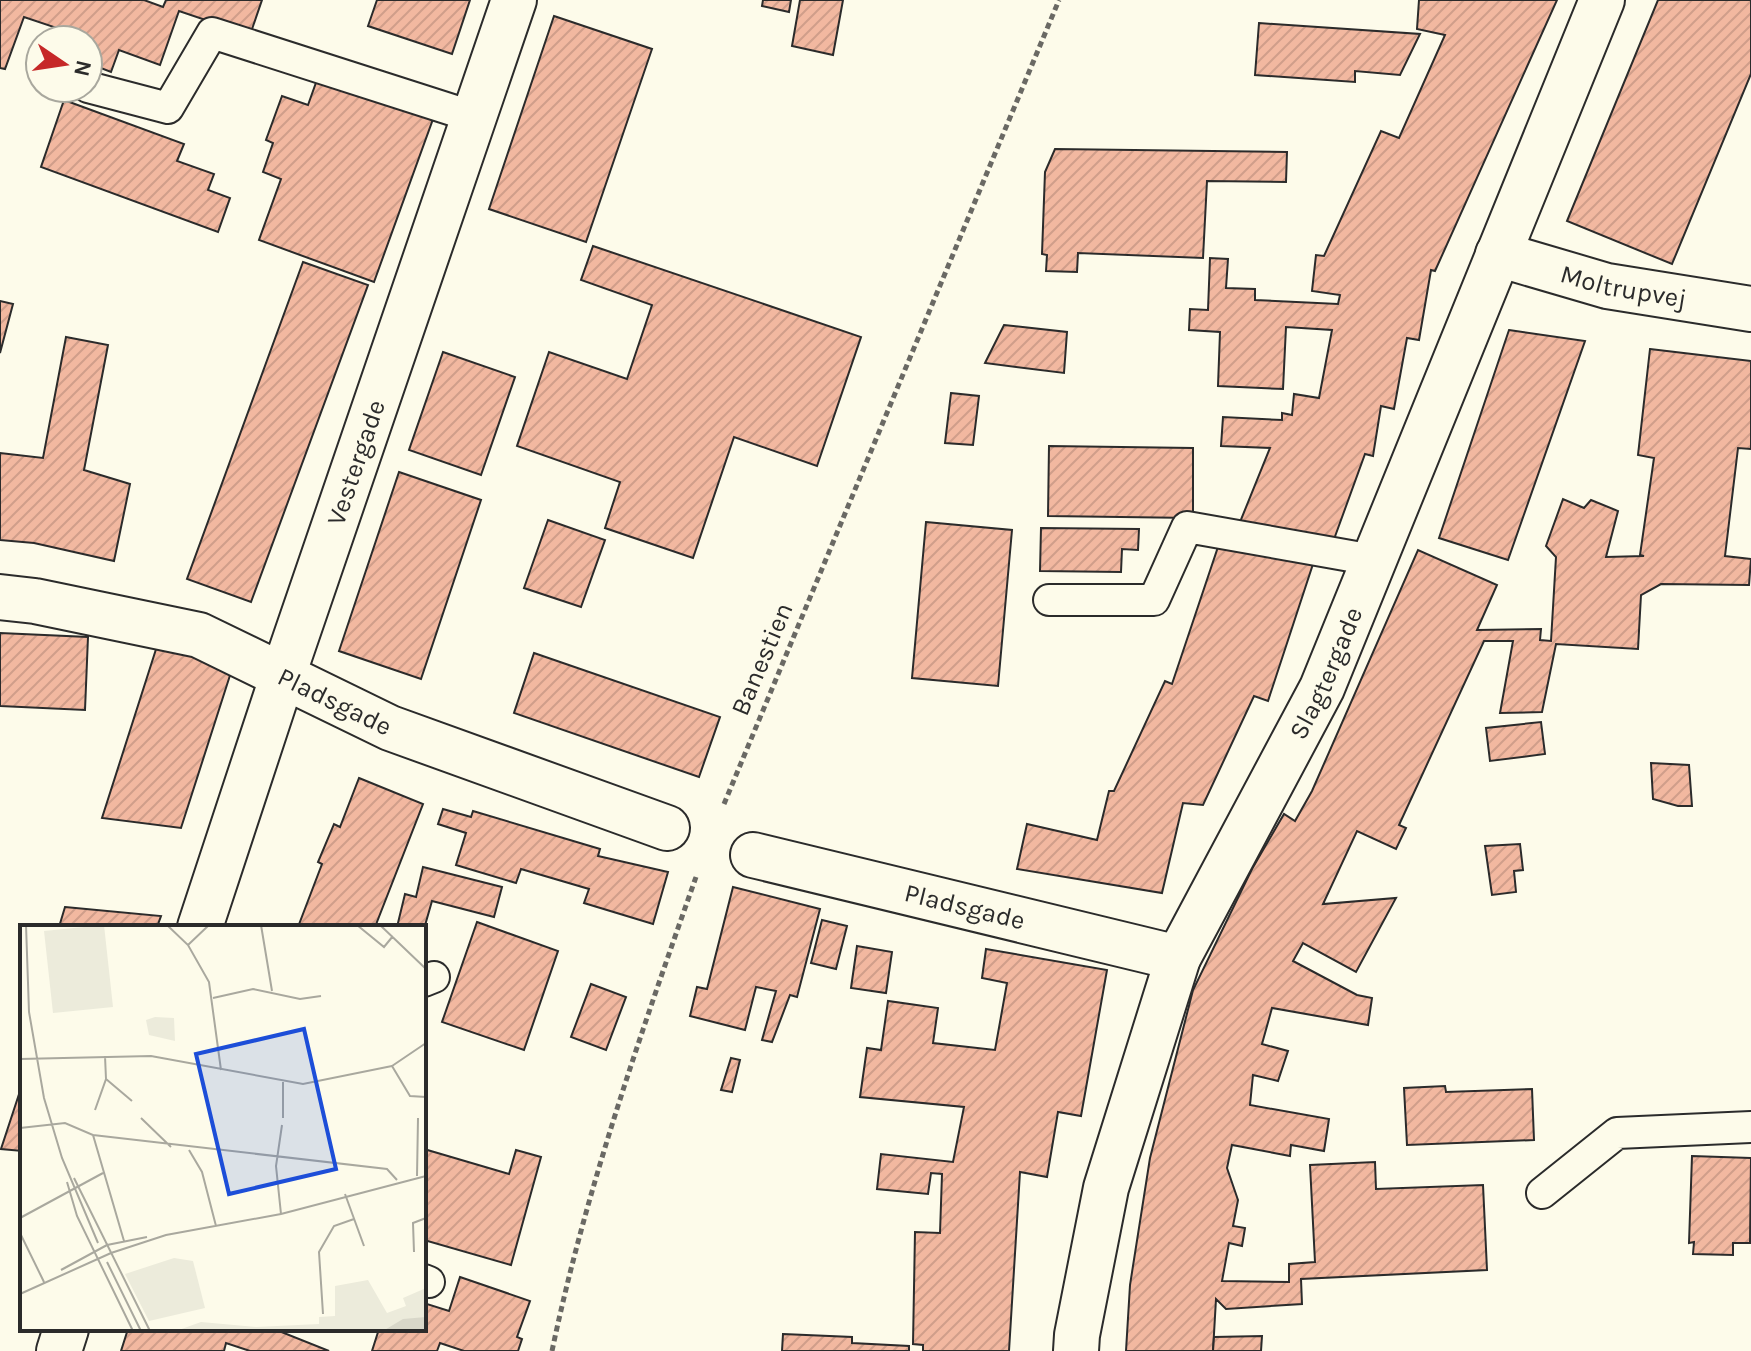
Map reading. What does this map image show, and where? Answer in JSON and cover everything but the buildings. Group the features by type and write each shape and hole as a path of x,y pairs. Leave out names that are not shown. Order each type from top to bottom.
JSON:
{"street":[{"name":"Vestergade","path":"203,925 283,675 514,0"},
{"name":"Slagtergade","path":"1076,1351 1106,1188 1178,958 1322,688 1602,0"},
{"name":"Moltrupvej","path":"1498,254 1607,286 1751,309"},
{"name":"Pladsgade","path":"0,597 35,601 199,635 390,728 667,828"},
{"name":"Pladsgade","path":"753,855 1178,958"},
{"path":"59,1351 65,1331"}],"lane":[{"path":"104,91 168,108 212,33 474,117"},
{"path":"1049,600 1154,600 1187,527 1373,560"},
{"path":"1542,1193 1617,1133 1751,1127"}],"path":[{"name":"Banestien","path":"721,811 1059,0"},
{"path":"552,1351 563,1299 622,1086 698,870"}]}
